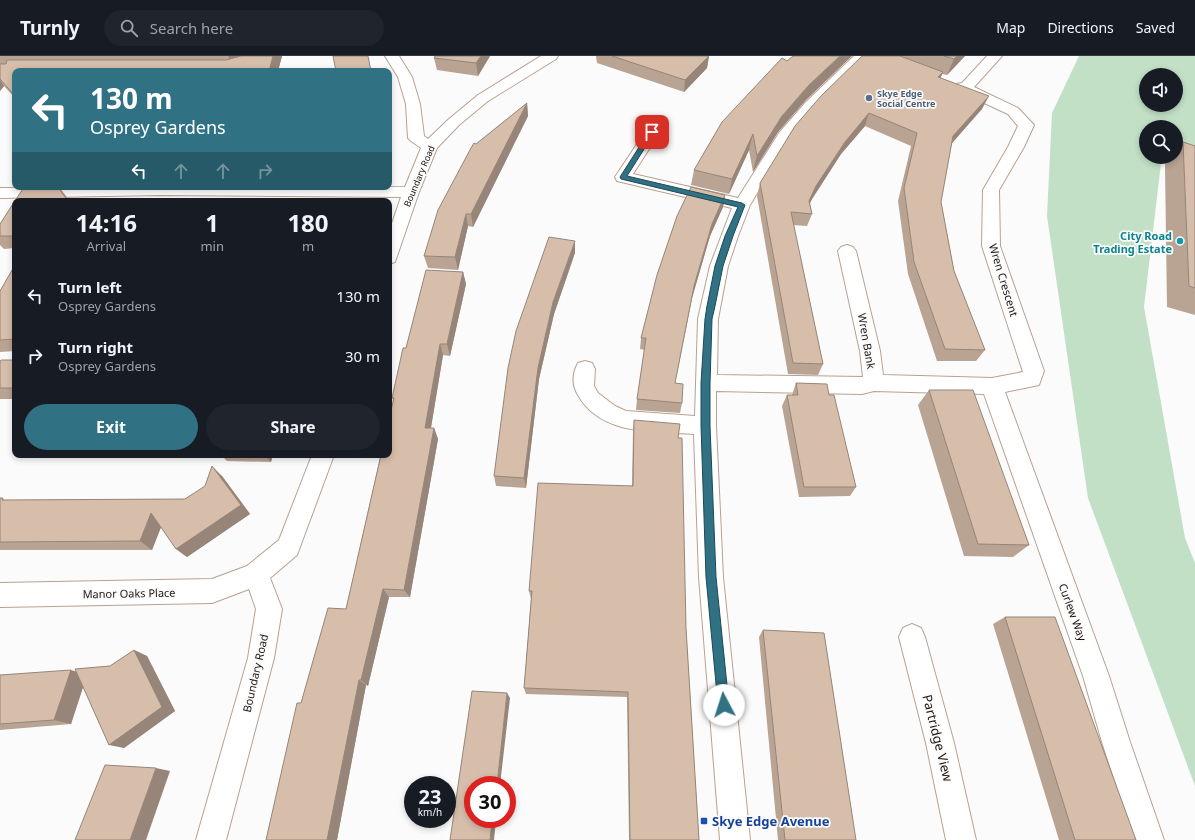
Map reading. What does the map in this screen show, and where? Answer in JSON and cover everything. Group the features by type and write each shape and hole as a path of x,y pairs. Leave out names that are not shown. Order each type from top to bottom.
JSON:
{"street":[{"path":"392,56 405,77 413,104 416,138 430,146"},
{"name":"Boundary Road","path":"392,249 411,192 430,146 454,122 483,98 551,56"},
{"path":"965,88 995,56"},
{"path":"735,840 711,577 705,426 708,319 719,266 729,236 742,205 784,136 811,105 873,57"},
{"name":"Wren Crescent","path":"874,383 992,386 1032,379 1034,371 991,246 991,190 1016,147 1026,126 1013,111 965,88 946,81"},
{"path":"652,132 623,177 742,205"},
{"path":"0,193 157,196 411,192"},
{"name":"Wren Bank","path":"706,383 862,386 874,383 870,351 847,251"},
{"path":"585,369 584,386 591,399 607,412 624,420 705,426"},
{"name":"Curlew Way","path":"992,386 1096,676 1116,742 1149,840"},
{"path":"255,575 288,547 322,458"},
{"name":"Boundary Road","path":"210,840 261,658 269,609 263,590 255,575"},
{"name":"Manor Oaks Place","path":"0,594 212,591 255,575"},
{"name":"Partridge View","path":"912,637 940,743 961,840"}],"green space":[{"path":"1079,56 1195,56 1195,173 1164,164 1183,164 1183,120 1139,120 1139,164 1161,164 1144,307 1185,538 1195,563 1195,786 1088,498 1047,216 1052,113"}],"building":[{"path":"241,56 273,56 270,68 12,68 12,93 0,79 0,64 6,64 7,60 226,60"},
{"path":"333,56 368,56 370,68 335,68"},
{"path":"435,56 481,56 476,63 434,58"},
{"path":"612,56 709,56 685,80"},
{"path":"793,56 840,56 809,85 782,116 757,156 753,134 732,179 694,170 722,122 782,58 787,61"},
{"path":"862,56 900,56 943,72 938,77 989,96 953,136 941,202 954,271 985,350 945,349 914,262 904,188 917,133 869,113 845,142 816,186 809,201 812,214 791,212 823,364 793,363 760,183 795,126 821,96"},
{"path":"944,56 957,56 954,59"},
{"path":"527,103 471,214 466,214 455,257 424,256 438,210 474,143 476,144"},
{"path":"1183,142 1195,146 1195,288 1189,286"},
{"path":"691,187 725,195 712,224 694,286 675,383 683,384 682,403 637,399 646,338 641,338 657,275 677,216"},
{"path":"22,190 60,190 66,198 17,198"},
{"path":"12,206 12,236 0,236 0,224"},
{"path":"549,237 575,241 553,302 538,368 524,478 494,476 508,368 516,331"},
{"path":"12,270 12,339 0,340 0,291"},
{"path":"426,270 463,272 447,344 440,344 425,428 434,428 404,590 383,589 361,680 359,680 327,840 266,840 297,703 301,703 328,608 346,609 380,458 392,458 392,406 394,398 392,398 403,348 406,348"},
{"path":"1,360 12,360 12,388 0,388"},
{"path":"796,383 827,384 829,395 834,395 856,487 804,487 787,395 798,395"},
{"path":"929,390 973,390 1029,545 978,544"},
{"path":"634,420 680,424 678,438 682,438 686,628 699,840 630,840 628,692 524,688 532,591 529,591 538,483 633,486"},
{"path":"212,466 241,505 176,549 151,513 140,541 0,542 0,498 3,498 2,500 185,499 205,486"},
{"path":"1005,617 1055,617 1136,840 1075,840"},
{"path":"763,630 824,633 856,840 785,840"},
{"path":"134,650 162,707 109,745 75,669 110,666"},
{"path":"71,670 54,720 0,724 0,675"},
{"path":"472,691 507,693 498,776 464,776 464,828 491,828 490,840 450,840 452,828 456,828 456,799"},
{"path":"105,765 156,768 130,840 75,840"}],"place":[{"name":"Skye Edge Social Centre","path":"869,98"},
{"name":"City Road Trading Estate","path":"1180,241"},
{"name":"Skye Edge Avenue","path":"704,821"}],"route":[{"path":"652,132 623,177 742,205 729,236 719,266 708,319 705,426 711,577 724,705"}]}
